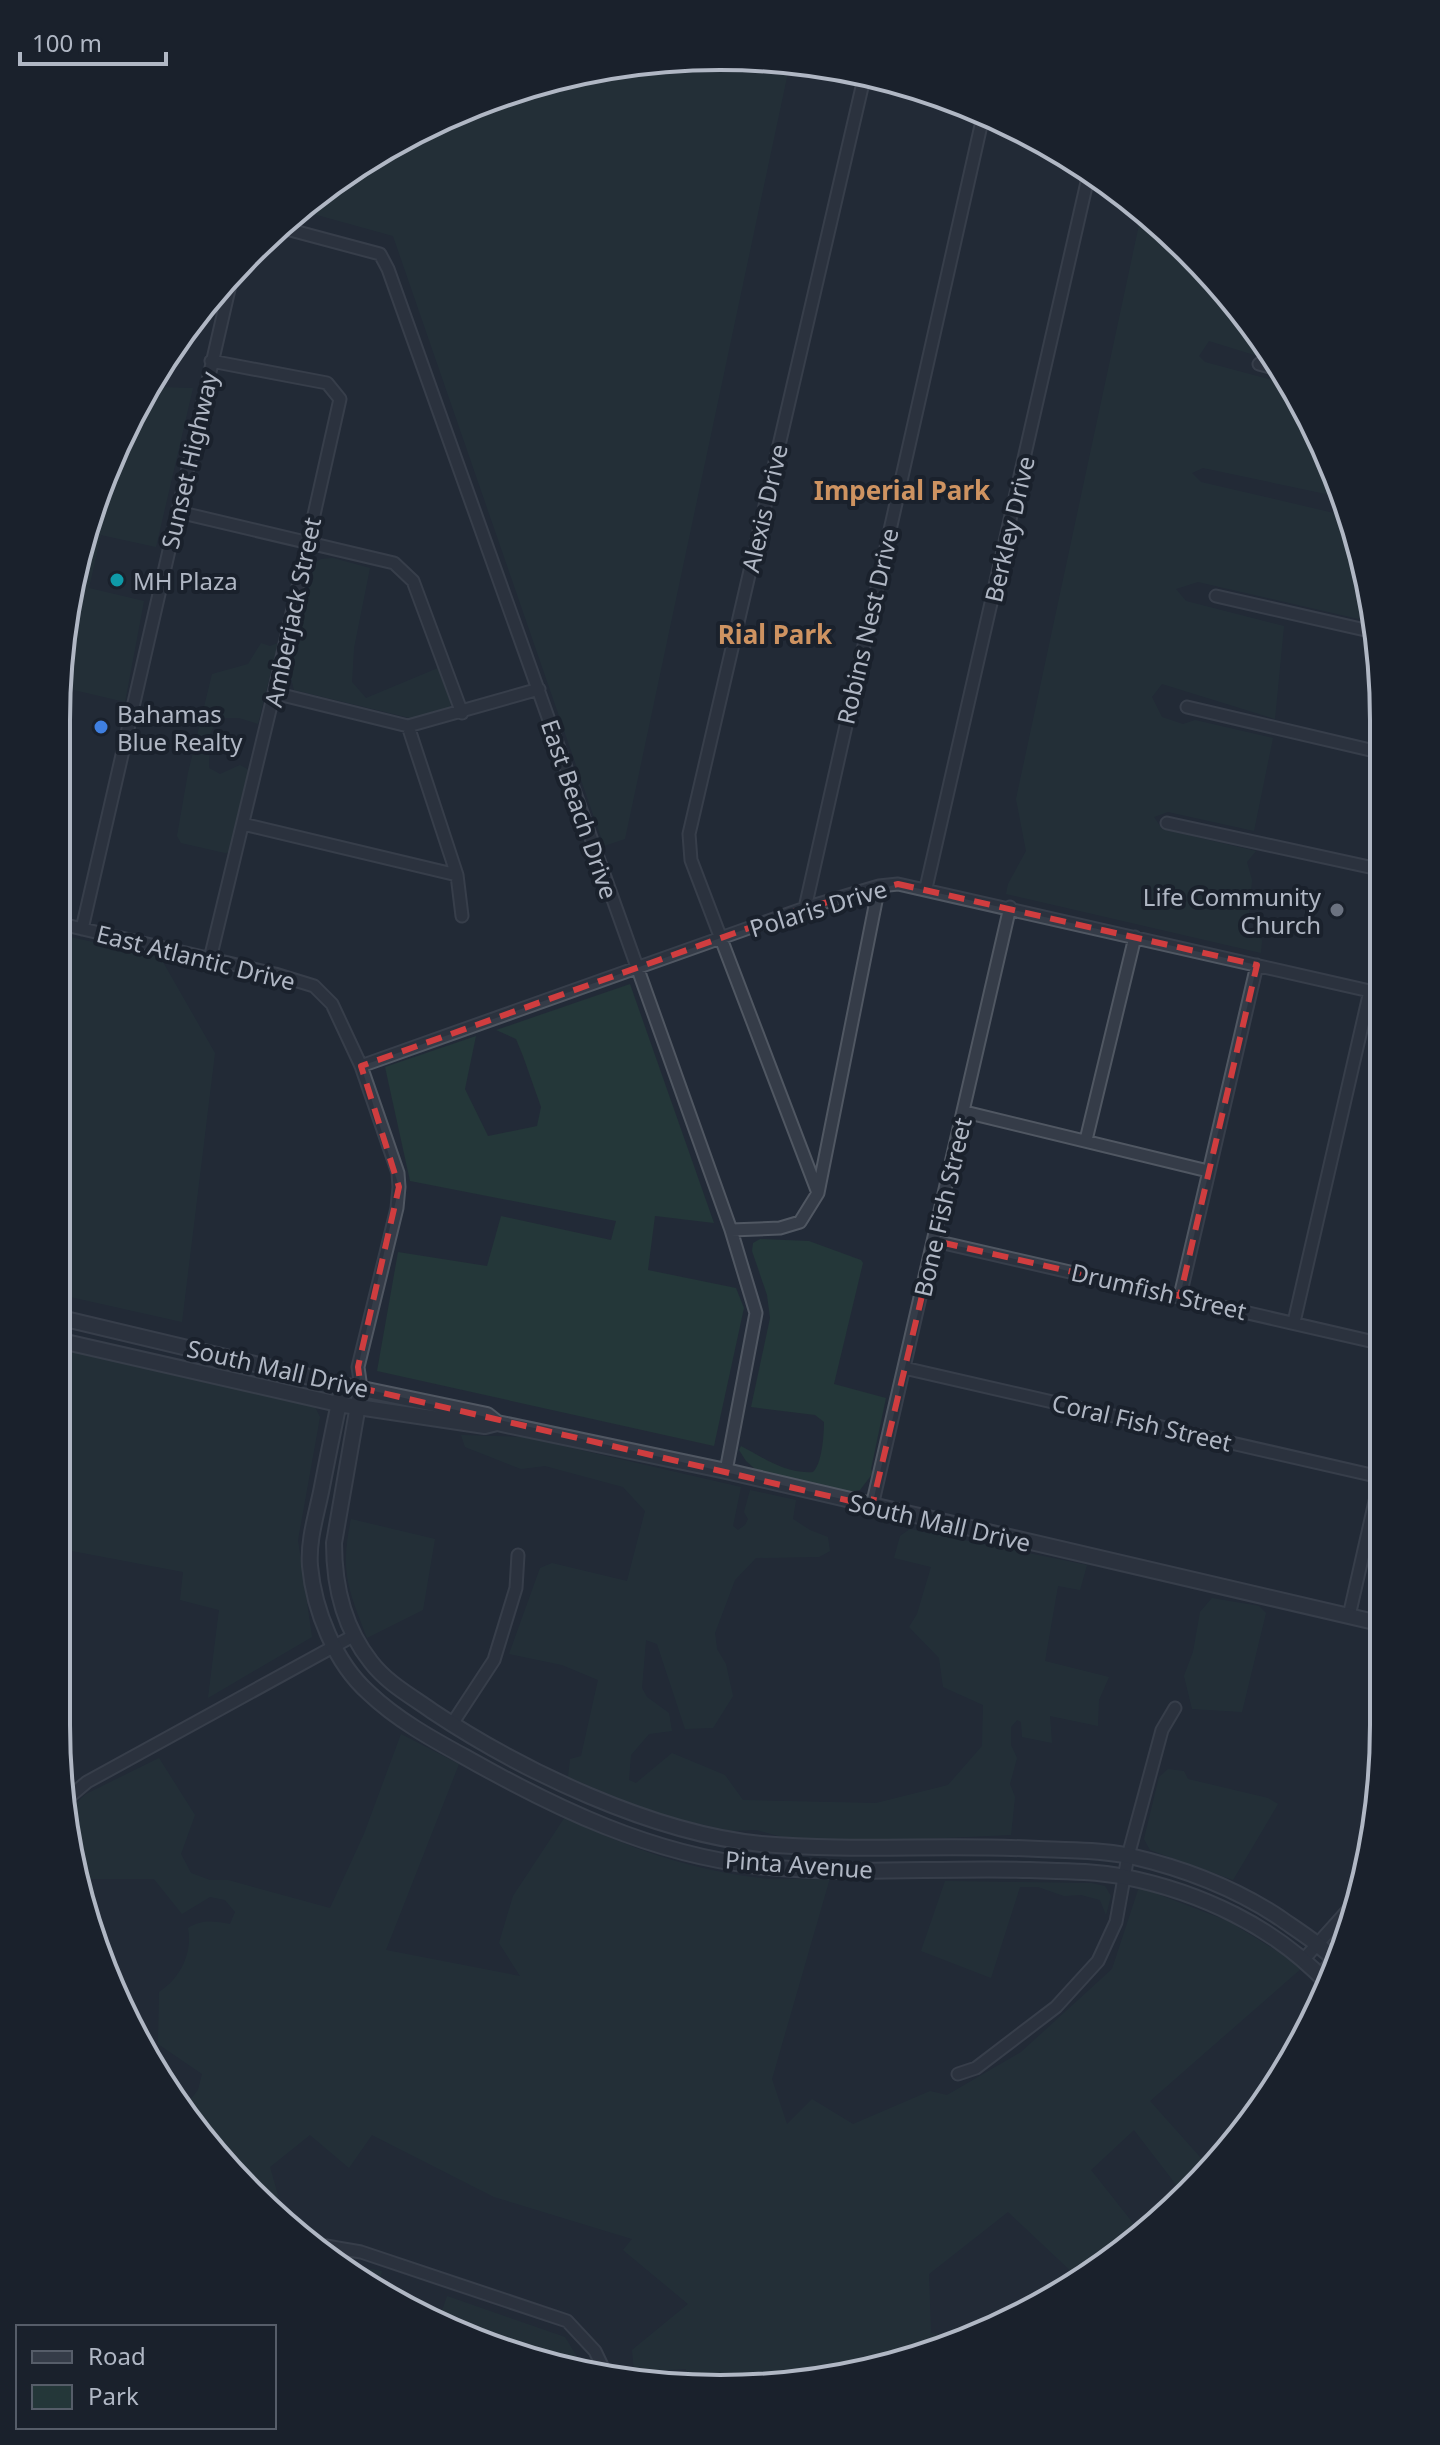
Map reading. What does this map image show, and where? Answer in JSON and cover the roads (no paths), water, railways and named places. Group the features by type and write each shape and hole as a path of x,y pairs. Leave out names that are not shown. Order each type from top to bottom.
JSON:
{"street":[{"name":"Alexis Drive","path":"818,1193 691,860 689,834 862,86"},
{"name":"Robins Nest Drive","path":"805,908 981,125"},
{"name":"Berkley Drive","path":"926,888 1087,184"},
{"name":"East Beach Drive","path":"292,230 380,254 388,269 731,1230 756,1313 726,1471"},
{"name":"Sunset Highway","path":"82,929 227,296"},
{"name":"Amberjack Street","path":"210,959 340,399 327,383 211,361"},
{"path":"1259,364 1264,365"},
{"path":"178,512 394,563 413,581 462,713"},
{"path":"1216,596 1363,630"},
{"path":"274,693 408,726 539,689"},
{"path":"1187,707 1370,750"},
{"path":"408,726 457,875 462,916"},
{"path":"1167,823 1370,867"},
{"path":"243,824 457,875"},
{"name":"Polaris Drive","path":"361,1066 805,908 879,886 898,884 1370,989"},
{"path":"731,1230 780,1228 800,1222 818,1193 879,886"},
{"name":"Bone Fish Street","path":"872,1506 1010,907"},
{"name":"East Atlantic Drive","path":"70,926 275,974 314,986 332,1004 361,1066 397,1169 399,1187 358,1367 361,1388"},
{"path":"1086,1140 1135,937"},
{"path":"1180,1296 1257,965"},
{"path":"1294,1322 1370,1026"},
{"path":"965,1112 1208,1171"},
{"name":"Drumfish Street","path":"935,1241 1370,1341"},
{"name":"South Mall Drive","path":"70,1320 343,1385 487,1415 497,1423"},
{"name":"South Mall Drive","path":"70,1343 358,1408 485,1426 497,1423 726,1471 1370,1621"},
{"path":"235,1380 239,1361"},
{"name":"East Atlantic Drive","path":"343,1385 358,1367"},
{"name":"Coral Fish Street","path":"904,1368 1370,1470"},
{"name":"Pinta Avenue","path":"343,1385 311,1542 310,1564 322,1617 355,1678 381,1704 443,1745 599,1826 681,1852 757,1866 1030,1870 1124,1876 1228,1910 1304,1959 1320,1976"},
{"name":"Pinta Avenue","path":"361,1388 334,1543 337,1585 353,1636 382,1675 452,1724 514,1760 606,1804 684,1828 758,1843 840,1848 990,1846 1128,1856 1236,1891 1317,1943 1328,1954"},
{"path":"1349,1616 1370,1522"},
{"path":"452,1724 494,1660 516,1588 518,1555"},
{"path":"74,1793 87,1782 353,1636"},
{"path":"958,2074 976,2068 1015,2041 1056,2007 1098,1961 1116,1922 1128,1856 1162,1730 1175,1708"},
{"path":"73,1785 87,1782"},
{"path":"757,1866 758,1843"},
{"path":"1304,1959 1341,1917"},
{"path":"333,2247 361,2252 567,2321 595,2351 601,2364"}],"place":[{"name":"MH Plaza","path":"117,580"},
{"name":"Bahamas Blue Realty","path":"101,727"},
{"name":"Life Community Church","path":"1337,910"}],"district":[{"name":"Imperial Park","path":"902,490"},
{"name":"Rial Park","path":"775,634"}]}
